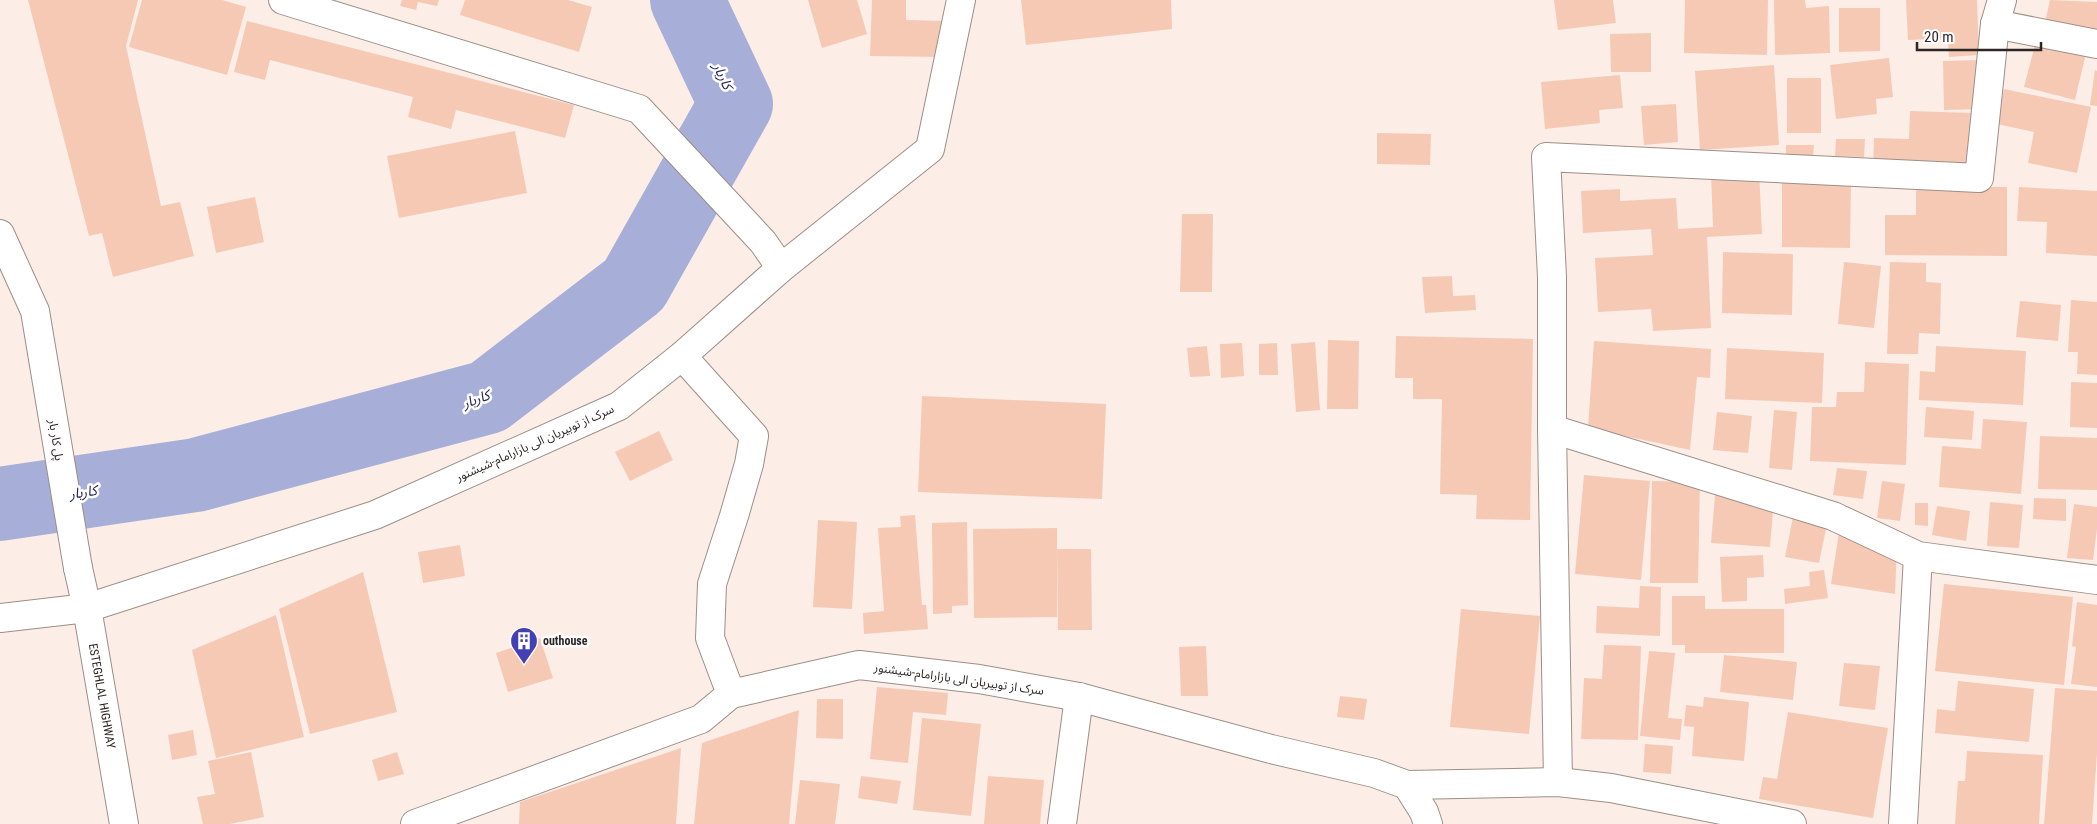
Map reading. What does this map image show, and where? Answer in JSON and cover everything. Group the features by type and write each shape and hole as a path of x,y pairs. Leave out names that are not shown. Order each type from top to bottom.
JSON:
{"main road":[{"path":"282,0 638,109 763,242 781,268"},
{"name":"سرک از توبیریان الی بازارامام-شیشنور","path":"0,618 87,608 375,515 619,406 682,356 781,268 930,149 961,0"},
{"path":"1558,782 1552,429 1552,277 1546,156 1979,178 1998,12 2097,44"},
{"name":"پل کار بار","path":"0,234 35,312 78,568"},
{"path":"415,824 701,719 731,694 710,638 712,584 737,508 749,464 754,436 682,356"},
{"path":"1552,429 1833,516 1918,556 2097,580"},
{"path":"1903,824 1918,556"},
{"name":"ESTEGHLAL HIGHWAY","path":"78,568 87,608 124,824"},
{"name":"سرک از توبیریان الی بازارامام-شیشنور","path":"731,694 859,664 979,679 1079,697 1271,749 1374,773 1407,785"},
{"path":"1062,824 1079,697"},
{"path":"1407,785 1558,782 1611,788 1792,824"},
{"path":"1407,785 1424,812 1428,824"}],"building":[{"path":"28,0 138,0 126,46 161,206 180,202 194,256 113,277 102,233 89,236"},
{"path":"142,0 222,0 246,7 227,75 129,47"},
{"path":"402,0 439,0 437,6 418,2 416,10 400,6"},
{"path":"465,0 568,0 592,7 579,52 460,15"},
{"path":"808,0 857,0 867,34 822,48"},
{"path":"872,0 906,0 906,20 945,21 945,57 870,56"},
{"path":"1021,0 1171,0 1172,29 1026,45"},
{"path":"1554,0 1613,0 1616,23 1558,30"},
{"path":"1685,0 1768,0 1767,55 1684,53"},
{"path":"1774,0 1805,0 1806,8 1829,6 1830,53 1775,55"},
{"path":"1906,0 1977,0 1979,55 1949,57 1948,38 1908,40"},
{"path":"2050,0 2097,2 2097,38 2044,27"},
{"path":"1839,8 1880,8 1880,51 1839,52"},
{"path":"247,21 574,105 565,138 456,110 451,129 408,117 413,97 270,60 265,80 234,72"},
{"path":"1651,33 1651,72 1611,72 1610,34"},
{"path":"2036,41 2086,53 2075,100 2024,87"},
{"path":"1889,58 1893,97 1876,99 1877,114 1836,119 1830,65"},
{"path":"1980,60 1981,109 1944,110 1943,61"},
{"path":"1774,65 1779,145 1700,150 1695,71"},
{"path":"2095,70 2097,71 2097,106 2090,105"},
{"path":"1620,75 1623,108 1599,110 1600,123 1545,129 1541,82"},
{"path":"1787,78 1821,78 1821,133 1787,133"},
{"path":"2004,89 2091,107 2077,173 2028,163 2034,132 1997,124"},
{"path":"1676,104 1678,142 1644,145 1641,106"},
{"path":"1910,111 1972,113 1970,171 1873,168 1874,138 1909,139"},
{"path":"515,131 527,193 399,218 387,156"},
{"path":"1377,133 1431,134 1430,165 1377,164"},
{"path":"1836,139 1865,139 1864,157 1835,156"},
{"path":"1786,145 1814,145 1813,157 1786,157"},
{"path":"1759,171 1762,234 1707,237 1711,328 1653,331 1651,309 1598,312 1595,258 1653,255 1651,229 1583,233 1581,191 1620,189 1620,201 1676,198 1678,229 1713,227 1711,173"},
{"path":"1782,181 1851,182 1850,248 1782,247"},
{"path":"1916,187 2007,187 2007,256 1885,255 1885,215 1916,215"},
{"path":"2019,187 2097,191 2097,256 2046,253 2047,222 2017,221"},
{"path":"255,197 264,242 216,253 207,207"},
{"path":"1182,214 1213,214 1212,292 1180,292"},
{"path":"1723,252 1793,254 1792,315 1722,313"},
{"path":"1844,262 1881,266 1874,328 1838,324"},
{"path":"1890,262 1926,263 1926,282 1941,283 1940,334 1919,333 1918,354 1887,354"},
{"path":"1452,276 1453,296 1475,295 1476,310 1425,313 1422,277"},
{"path":"2071,300 2097,302 2097,375 2077,374 2078,352 2068,352"},
{"path":"2020,301 2061,305 2058,341 2016,337"},
{"path":"1396,336 1533,339 1530,520 1476,519 1477,495 1440,494 1442,399 1413,399 1413,378 1395,378"},
{"path":"1328,340 1359,341 1358,409 1327,409"},
{"path":"1594,341 1711,349 1710,378 1697,377 1690,450 1588,428"},
{"path":"1315,342 1320,410 1296,412 1291,344"},
{"path":"1242,343 1244,376 1221,378 1220,344"},
{"path":"1277,343 1278,375 1259,375 1259,344"},
{"path":"1207,346 1210,376 1190,377 1187,348"},
{"path":"1936,346 2026,351 2023,405 1919,400 1920,371 1935,372"},
{"path":"1727,348 1824,353 1822,403 1725,399"},
{"path":"1865,362 1909,364 1906,465 1810,461 1812,407 1836,407 1837,392 1864,392"},
{"path":"2071,382 2097,383 2097,428 2070,427"},
{"path":"922,396 1106,404 1102,499 918,492"},
{"path":"1926,407 1974,411 1972,440 1924,437"},
{"path":"1774,410 1797,412 1792,470 1769,468"},
{"path":"1717,412 1752,416 1748,453 1713,450"},
{"path":"1983,419 2027,422 2021,494 1939,487 1942,446 1981,449"},
{"path":"659,431 673,460 630,481 615,452"},
{"path":"2040,436 2097,438 2097,490 2038,489"},
{"path":"1837,468 1867,471 1863,499 1833,495"},
{"path":"1584,475 1650,481 1641,580 1575,574"},
{"path":"1652,481 1700,482 1698,583 1650,583"},
{"path":"1882,481 1905,484 1900,521 1877,518"},
{"path":"1715,495 1774,499 1770,547 1711,543"},
{"path":"2034,498 2066,499 2066,521 2033,519"},
{"path":"1990,502 2023,505 2019,548 1987,546"},
{"path":"1915,503 1928,503 1928,526 1915,525"},
{"path":"2074,504 2097,507 2097,529 2093,560 2067,558"},
{"path":"1937,506 1970,511 1966,541 1932,535"},
{"path":"915,515 922,605 926,605 928,629 864,634 863,613 884,611 878,528 901,527 900,516"},
{"path":"1793,517 1827,524 1819,563 1785,557"},
{"path":"818,520 857,522 852,609 813,607"},
{"path":"967,522 968,605 952,606 952,613 933,614 932,523"},
{"path":"1840,526 1897,548 1895,594 1831,584"},
{"path":"1057,528 1057,617 974,618 973,529"},
{"path":"460,545 465,576 423,583 418,552"},
{"path":"1057,549 1091,549 1092,630 1058,630"},
{"path":"1763,555 1764,577 1747,578 1747,601 1722,602 1720,557"},
{"path":"1824,570 1828,598 1785,604 1784,589 1810,586 1809,572"},
{"path":"363,572 397,712 310,734 279,609"},
{"path":"1944,584 2073,597 2064,685 1935,671"},
{"path":"1640,586 1661,587 1660,636 1596,633 1597,606 1639,608"},
{"path":"1672,596 1705,596 1705,609 1784,609 1784,653 1685,653 1685,645 1672,645"},
{"path":"2077,602 2097,605 2097,687 2071,684 2076,647 2072,646"},
{"path":"1461,609 1540,616 1529,734 1450,727"},
{"path":"276,615 304,737 216,758 192,650"},
{"name":"outhouse","path":"540,638 553,678 508,692 496,653"},
{"path":"1604,645 1641,646 1638,740 1581,739 1584,678 1602,679"},
{"path":"1206,646 1208,696 1181,696 1179,647"},
{"path":"1649,651 1675,653 1668,718 1682,719 1680,740 1640,736"},
{"path":"1724,655 1797,662 1793,700 1720,692"},
{"path":"1844,663 1880,666 1875,710 1839,706"},
{"path":"1958,681 2034,689 2029,742 1935,733 1937,709 1955,711"},
{"path":"877,687 948,693 946,715 913,712 908,763 870,759"},
{"path":"2055,688 2097,691 2097,753 2092,824 2044,824"},
{"path":"1340,696 1367,699 1364,720 1337,717"},
{"path":"1704,697 1749,702 1744,761 1692,756 1694,727 1684,726 1686,705 1703,707"},
{"path":"817,699 843,699 843,739 816,738"},
{"path":"799,710 789,824 694,824 702,743"},
{"path":"1788,712 1888,728 1873,818 1759,799 1763,777 1777,779"},
{"path":"922,718 981,724 971,816 913,810"},
{"path":"193,730 197,755 172,760 168,735"},
{"path":"1645,744 1673,746 1671,774 1643,772"},
{"path":"681,748 676,824 519,824 520,802"},
{"path":"1967,751 2043,755 2039,824 1955,824 1958,781 1965,781"},
{"path":"251,752 264,817 230,824 203,824 197,797 215,794 208,761"},
{"path":"397,752 404,774 378,781 372,760"},
{"path":"861,776 901,781 897,804 858,798"},
{"path":"988,776 1044,780 1040,824 984,824"},
{"path":"800,780 840,784 835,824 795,824"}],"waterway":[{"name":"کاربار","path":"0,504 196,475 488,397 634,285 736,104 687,0"}],"place":[{"name":"outhouse","path":"524,665"}]}
